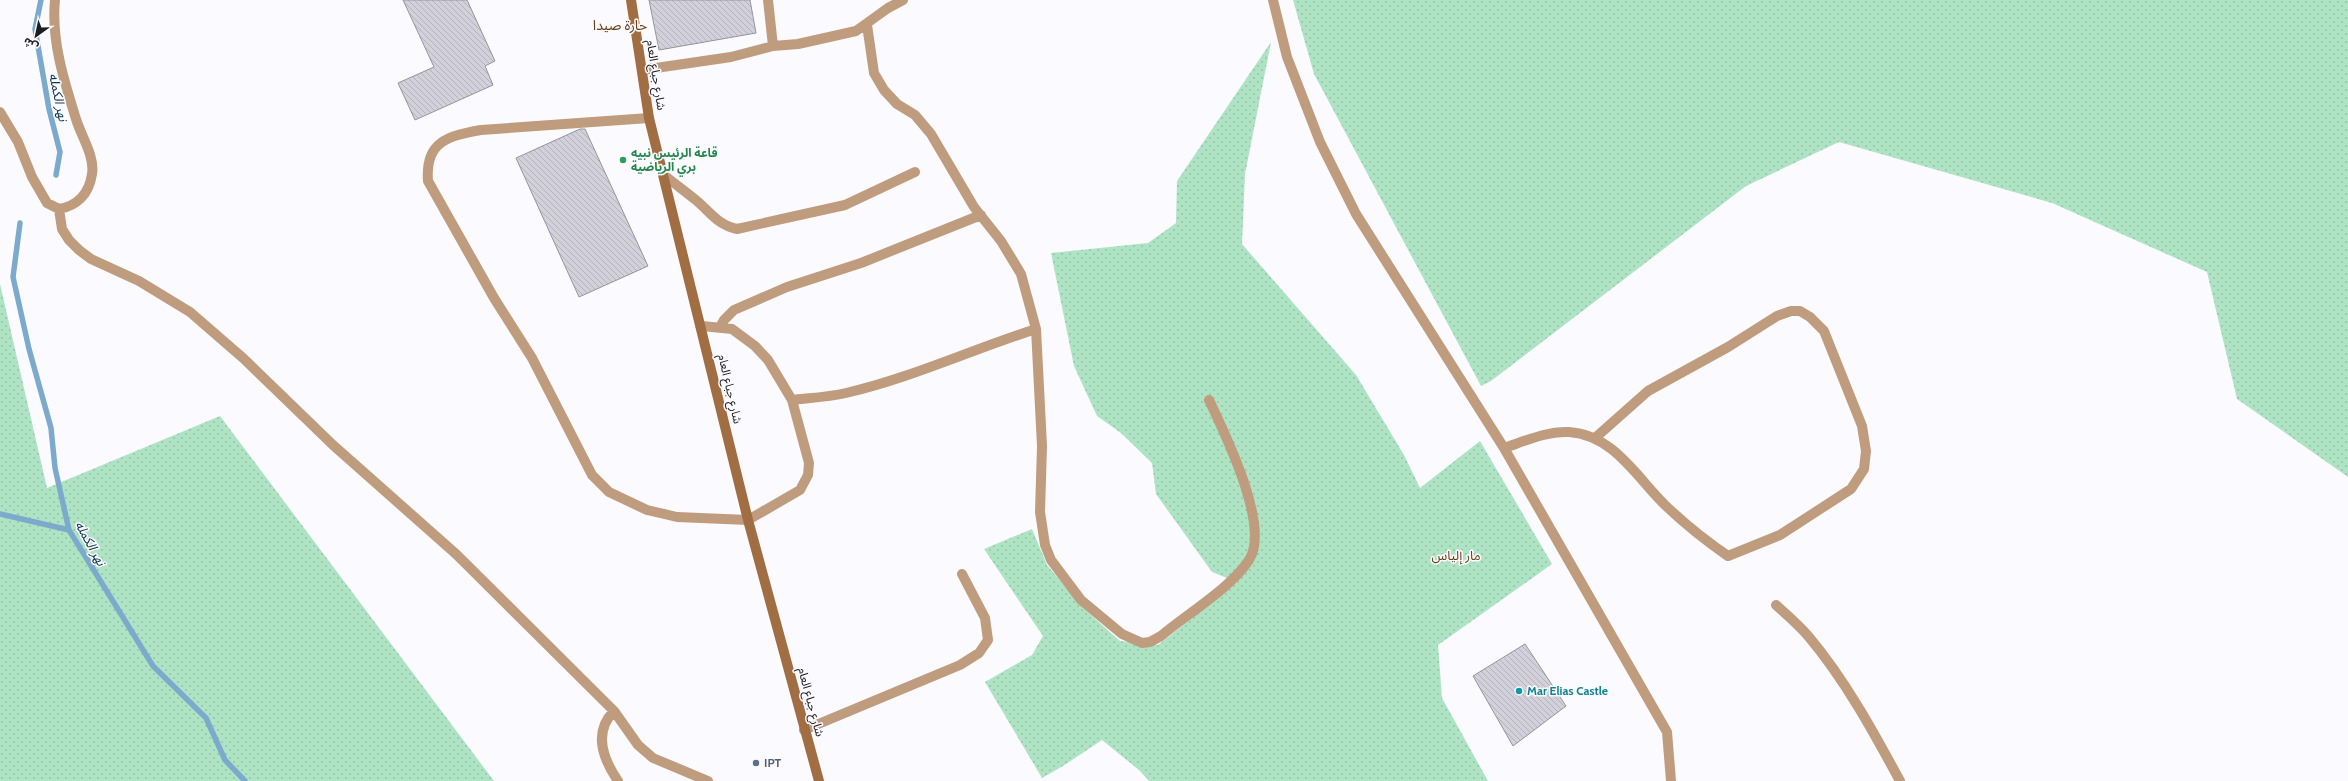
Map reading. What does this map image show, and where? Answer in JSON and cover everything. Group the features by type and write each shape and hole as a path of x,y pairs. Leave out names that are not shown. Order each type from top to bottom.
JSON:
{"main road":[{"name":"شارع جباع العام","path":"631,0 649,118 702,326 748,520 819,781"}],"street":[{"path":"0,112 18,142 32,177 47,203 59,209 77,203 85,192 92,174 91,160 76,119 54,32 55,0"},
{"path":"768,0 773,46"},
{"path":"642,70 731,57 773,46 798,44 856,32 888,8 903,0"},
{"path":"1273,0 1287,57 1320,142 1356,214 1504,448 1667,732 1671,781"},
{"path":"867,25 874,73 884,90 897,104 915,115 932,134 974,207 1002,241 1021,274 1036,329 1042,446 1040,512 1045,545 1051,560 1081,600 1122,634 1142,643 1150,642 1161,636 1233,579 1250,559 1255,547 1256,532 1253,511 1224,431 1209,400"},
{"path":"649,118 481,130 460,134 445,139 434,148 428,164 428,181 494,298 532,358 592,475 610,492 647,510 677,517 748,520 792,496 805,484 809,463 792,400 768,360 755,346 732,329 702,326"},
{"path":"664,175 698,202 711,217 726,226 737,229 845,205 915,172"},
{"path":"59,209 62,229 79,250 91,259 139,281 190,312 237,353 333,445 456,554 614,711 638,745 653,758 708,781"},
{"path":"720,327 724,320 734,310 787,287 861,263 981,215"},
{"path":"1504,448 1550,433 1570,432 1595,438 1619,455 1666,506 1706,542 1728,556 1780,535 1851,489 1864,469 1866,451 1862,426 1824,331 1810,317 1800,311 1791,311 1778,316 1728,347 1648,391 1595,438"},
{"path":"792,400 845,394 896,380 988,344 1036,329"},
{"path":"804,730 960,665 979,653 988,640 985,618 962,574"},
{"path":"1776,605 1808,636 1830,664 1860,710 1900,781"},
{"path":"614,711 606,722 601,737 608,766 618,781"}],"green space":[{"path":"1293,0 2348,0 2348,477 2237,399 2207,272 2052,203 1839,142 1746,186 1491,381 1481,386 1314,74"},
{"path":"1271,42 1245,174 1242,244 1356,375 1404,455 1420,488 1480,441 1552,564 1438,645 1442,698 1488,781 1149,781 1139,770 1102,740 1042,778 985,682 1032,655 1043,636 984,549 1032,529 1047,565 1082,607 1120,641 1158,645 1237,582 1212,572 1156,494 1152,463 1121,433 1097,416 1074,366 1051,253 1148,243 1176,223 1177,181"},
{"path":"0,284 47,488 220,416 494,781 0,781"}],"building":[{"path":"403,0 467,0 495,61 485,66 493,85 415,120 398,83 434,67"},
{"path":"649,0 750,0 756,33 659,50"},
{"path":"580,129 585,129 648,266 579,297 516,158"},
{"name":"Mar Elias Castle","path":"1525,644 1566,706 1513,746 1473,676"}],"waterway":[{"name":"نهر الكمله","path":"41,0 35,29 49,109 60,152 56,175"},
{"name":"نهر الكمله","path":"20,223 13,277 29,349 51,428 55,468 69,530 153,666 206,718 225,760 245,781"},
{"path":"0,514 69,530"}],"place":[{"name":"قاعة الرئيس نبيه بري الرياضية","path":"623,160"},
{"name":"Mar Elias Castle","path":"1519,691"},
{"name":"IPT","path":"756,763"}],"district":[{"name":"حارة صيدا","path":"620,25"},
{"name":"مار إلياس","path":"1456,555"}]}
